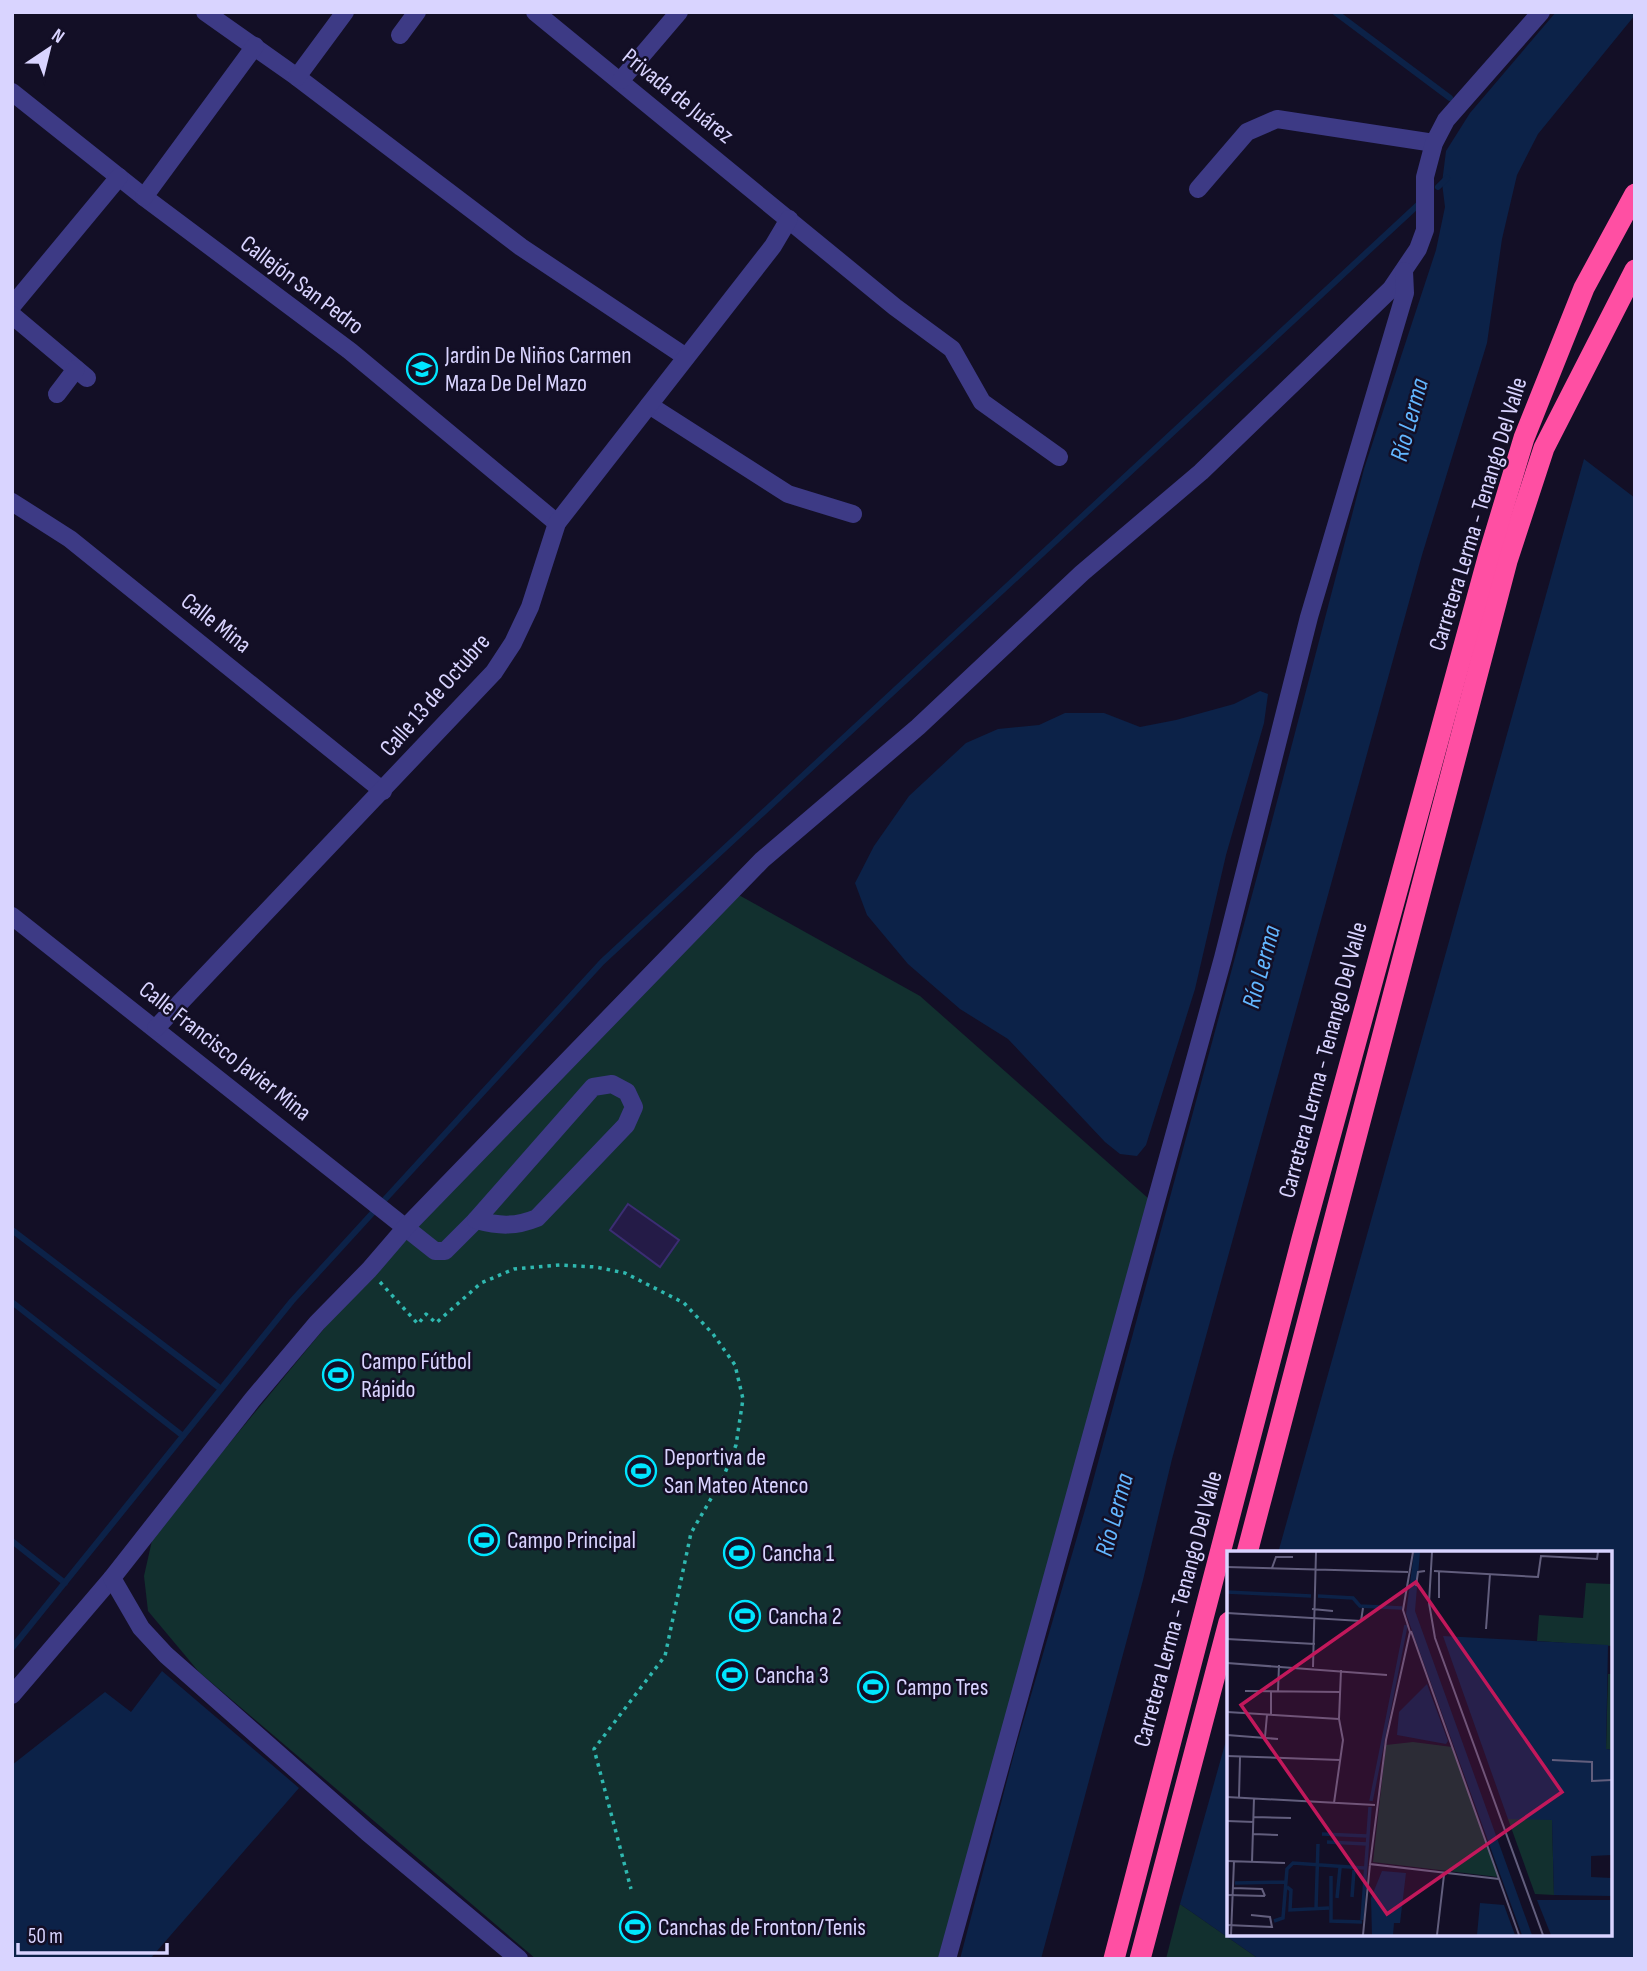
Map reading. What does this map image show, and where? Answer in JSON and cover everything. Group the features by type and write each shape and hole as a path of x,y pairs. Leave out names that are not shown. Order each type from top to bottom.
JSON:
{"highway":[{"name":"Carretera Lerma - Tenango Del Valle","path":"1114,1959 1301,1239 1489,554 1524,438 1579,301 1635,194"},
{"path":"1248,1551 1507,561 1544,448 1635,270"},
{"path":"1140,1959 1227,1630"}],"street":[{"path":"205,12 297,77 521,247 686,357"},
{"path":"297,77 345,12"},
{"path":"400,35 417,12"},
{"path":"621,80 679,12"},
{"path":"12,1695 111,1578 252,1400 317,1323 369,1270 406,1227 474,1161 762,860 886,756 1091,566 1201,472 1391,289 1419,249 1425,230 1425,177 1434,143 1446,120 1541,12"},
{"name":"Privada de Juárez","path":"542,14 789,219 952,349 982,402 1059,457"},
{"path":"144,197 255,46"},
{"name":"Callejón San Pedro","path":"12,92 144,197 350,351 557,523"},
{"path":"1198,189 1247,132 1277,119 1434,143"},
{"path":"12,306 120,177"},
{"name":"Calle 13 de Octubre","path":"156,1028 487,680 507,653 530,607 557,523 773,246 789,219"},
{"path":"947,1959 1223,958 1309,617 1405,293 1404,271"},
{"path":"12,315 82,373 57,394"},
{"path":"649,405 788,494 853,514"},
{"name":"Calle Mina","path":"12,502 70,539 383,790"},
{"name":"Calle Francisco Javier Mina","path":"12,916 435,1251 445,1251 476,1220"},
{"path":"612,1084 628,1092 634,1107 626,1125 537,1218 519,1226 476,1220 593,1087 612,1084"},
{"path":"111,1578 141,1628 166,1655 367,1832 519,1959"}],"path":[{"path":"369,1270 418,1324 426,1314 436,1323 481,1283 514,1269 560,1265 625,1273 684,1303 713,1334 735,1365 743,1399 736,1444 723,1478 691,1533 665,1656 594,1749 631,1889"}],"green space":[{"name":"Deportiva de San Mateo Atenco","path":"737,894 920,996 1149,1199 939,1959 536,1959 199,1672 148,1611 144,1576 153,1536 346,1302"},
{"path":"1180,1904 1259,1959 1166,1959"}],"water":[{"name":"Río Lerma","path":"1556,12 1635,12 1635,15 1538,134 1517,175 1502,239 1487,343 1422,555 1172,1459 1143,1580 1041,1959 960,1959 1015,1750 1087,1503 1268,836 1364,469 1436,250 1445,207 1442,183 1446,151 1470,113"},
{"path":"1584,459 1635,498 1635,1959 1259,1959 1180,1904 1227,1737 1227,1936 1612,1936 1612,1551 1279,1551"},
{"path":"1260,691 1268,694 1264,723 1226,855 1195,989 1146,1145 1137,1156 1120,1154 1105,1142 1008,1039 960,1009 908,964 867,915 855,883 874,846 909,796 966,743 998,729 1039,725 1065,713 1104,713 1140,727 1234,704"},
{"path":"162,1671 299,1788 150,1959 12,1959 12,1765 105,1692 131,1712"}],"building":[{"path":"628,1204 679,1240 660,1267 610,1230"}],"waterway":[{"path":"1335,12 1450,98"},
{"path":"1438,187 1447,178"},
{"path":"12,1648 292,1301 602,962 1420,203"},
{"path":"12,1230 221,1389"},
{"path":"12,1302 183,1436"},
{"path":"12,1541 65,1583"}],"place":[{"name":"Jardin De Niños Carmen Maza De Del Mazo","path":"422,369"},
{"name":"Campo Fútbol Rápido","path":"338,1375"},
{"name":"Deportiva de San Mateo Atenco","path":"641,1471"},
{"name":"Campo Principal","path":"484,1540"},
{"name":"Cancha 1","path":"739,1553"},
{"name":"Cancha 2","path":"745,1616"},
{"name":"Cancha 3","path":"732,1675"},
{"name":"Campo Tres","path":"873,1687"},
{"name":"Canchas de Fronton/Tenis","path":"635,1927"}]}
